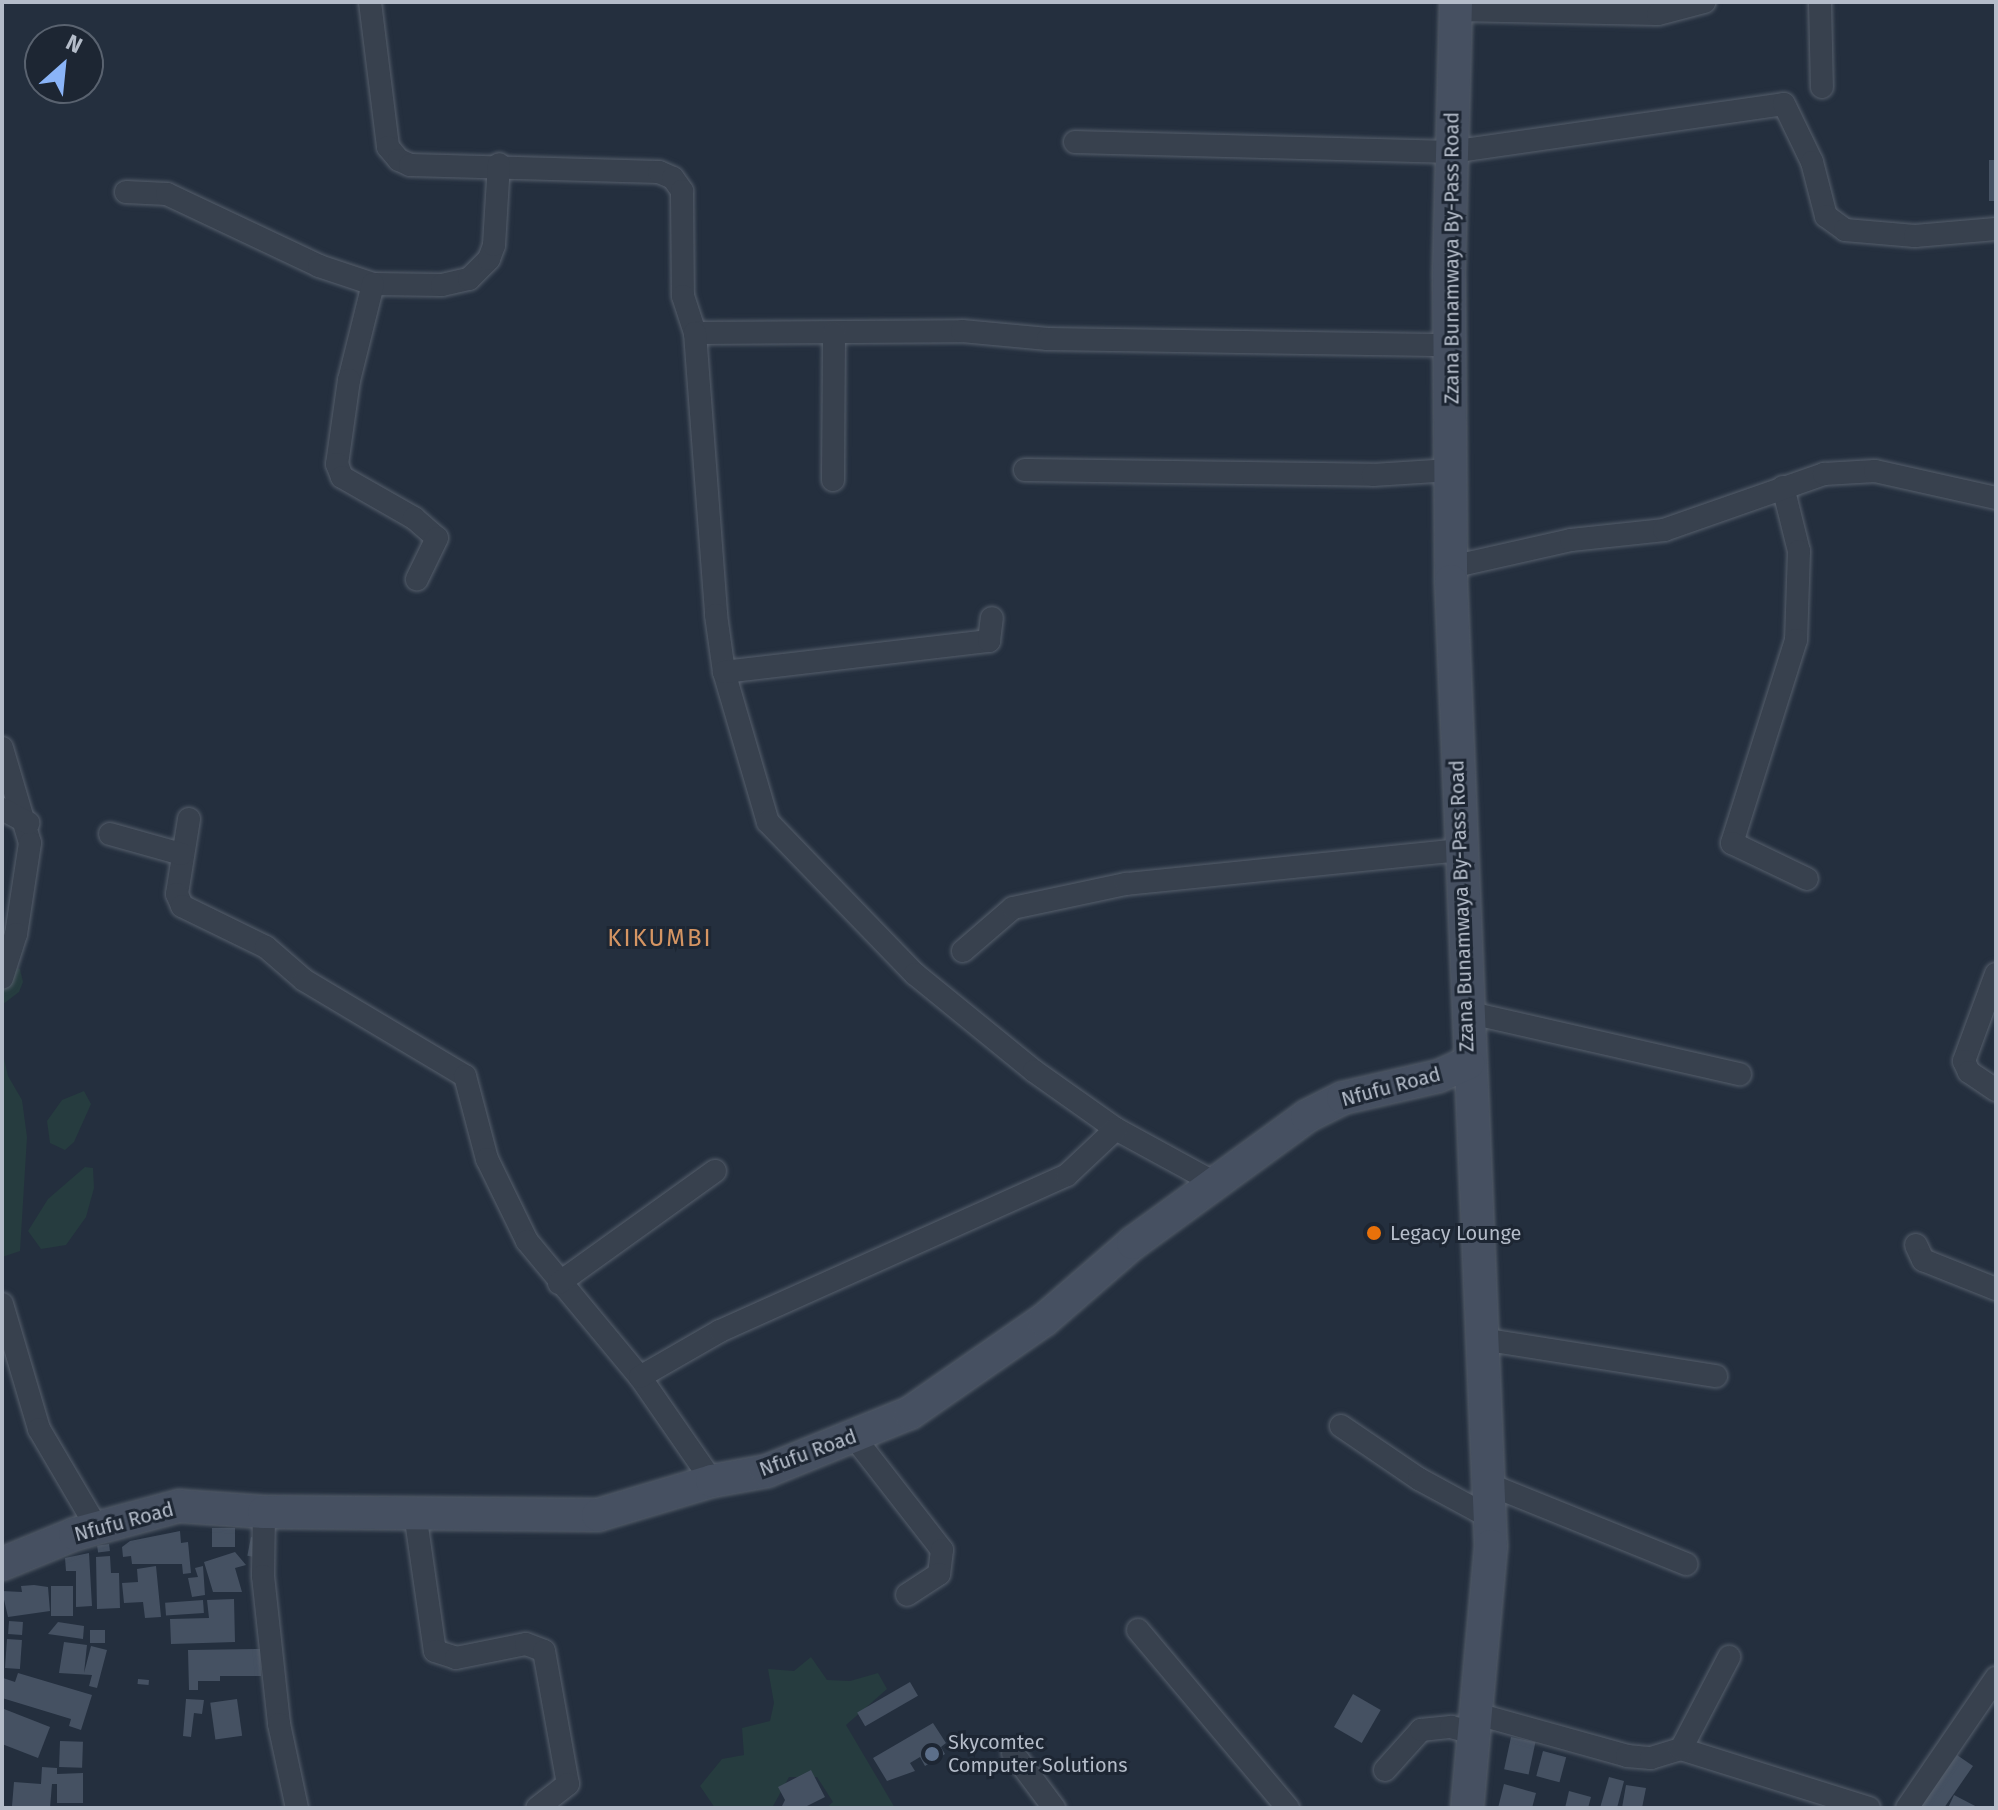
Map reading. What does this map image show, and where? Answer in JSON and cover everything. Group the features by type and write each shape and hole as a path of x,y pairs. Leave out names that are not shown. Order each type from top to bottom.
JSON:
{"street":[{"path":"370,2 388,147 410,165 499,164 659,172 673,178 682,191 683,296 695,333 724,672 768,822 915,974 1116,1129 1217,1184"},
{"path":"1456,6 1658,14 1704,2"},
{"path":"1820,2 1822,87"},
{"name":"Zzana Bunamwaya By-Pass Road","path":"1456,6 1451,152 1451,567 1459,850 1489,1517 1467,1808"},
{"path":"1075,142 1451,152 1784,104 1812,162 1826,216 1845,230 1915,236 1996,229"},
{"path":"126,192 167,194 319,266 373,284 442,285 469,279 494,245 499,164"},
{"path":"373,284 349,380 337,464 342,477 414,518 437,538 417,579"},
{"path":"695,333 962,331 1048,339 1451,345"},
{"path":"833,480 834,333"},
{"path":"1025,470 1373,475 1451,470"},
{"path":"1451,567 1571,540 1664,530 1824,474 1875,471 1996,498"},
{"path":"1783,487 1799,551 1796,640 1732,843 1807,879"},
{"path":"724,672 900,646 989,641 992,618"},
{"path":"2,748 28,823 30,843 16,934 2,978"},
{"path":"2,809 28,823"},
{"path":"189,819 177,894 182,906 266,947 304,980 465,1076 487,1159 527,1241 640,1377 712,1481"},
{"path":"110,834 181,854"},
{"path":"963,951 1013,908 1126,884 1459,850"},
{"path":"1996,974 1964,1061 1969,1072 1996,1090"},
{"path":"1466,1012 1740,1074"},
{"name":"Nfufu Road","path":"2,1564 97,1528 179,1506 264,1512 598,1515 712,1481 767,1471 910,1413 1044,1320 1133,1243 1217,1184 1270,1141 1343,1098 1439,1076 1468,1063"},
{"path":"640,1377 720,1331 1067,1175 1116,1129"},
{"path":"559,1283 715,1171"},
{"path":"1916,1245 1923,1260 1996,1289"},
{"path":"2,1304 39,1429 97,1528"},
{"path":"1482,1339 1716,1376"},
{"path":"1341,1426 1419,1479 1489,1517"},
{"path":"854,1437 942,1550 939,1574 907,1595"},
{"path":"1488,1484 1686,1564"},
{"path":"264,1512 263,1576 279,1724 297,1808"},
{"path":"415,1513 435,1651 456,1658 526,1644 544,1651 568,1784 537,1808"},
{"path":"1138,1630 1288,1808"},
{"path":"1681,1749 1729,1657"},
{"path":"1907,1808 1996,1678"},
{"path":"1385,1770 1421,1730 1475,1723 1627,1756 1651,1758 1681,1749 1869,1808"},
{"path":"1013,1753 1054,1808"}],"green space":[{"path":"2,962 20,969 23,982 19,992 2,1005"},
{"path":"2,1050 8,1076 22,1100 27,1137 20,1251 2,1257"},
{"path":"84,1091 91,1104 74,1142 65,1150 50,1143 47,1121 62,1100"},
{"path":"85,1167 93,1168 94,1188 86,1217 66,1245 41,1249 28,1231 48,1199"},
{"path":"811,1657 827,1680 850,1681 878,1673 887,1689 846,1725 895,1808 826,1808 833,1802 817,1777 789,1777 772,1808 715,1808 700,1786 722,1759 744,1755 742,1728 770,1721 774,1703 768,1669 794,1671"}],"building":[{"path":"1989,160 1996,160 1996,201 1989,201"},
{"path":"212,1528 235,1528 235,1547 212,1547"},
{"path":"180,1531 181,1543 188,1542 191,1573 183,1574 182,1564 132,1564 131,1556 123,1557 122,1547 130,1541"},
{"path":"251,1537 261,1539 257,1558 247,1556"},
{"path":"109,1544 110,1551 98,1553 97,1546"},
{"path":"235,1552 246,1565 235,1568 242,1592 213,1592 204,1562"},
{"path":"89,1553 92,1606 76,1607 76,1571 66,1571 65,1558"},
{"path":"110,1556 111,1573 119,1573 120,1608 97,1609 96,1557"},
{"path":"156,1566 161,1617 145,1618 143,1602 124,1603 122,1583 138,1582 137,1569"},
{"path":"203,1566 205,1595 192,1597 188,1578 198,1577 195,1568"},
{"path":"21,1586 48,1587 50,1611 8,1617 2,1591 22,1592"},
{"path":"51,1586 73,1586 73,1616 51,1616"},
{"path":"234,1599 235,1642 171,1644 170,1619 209,1618 207,1600"},
{"path":"203,1600 204,1613 166,1616 165,1603"},
{"path":"9,1621 23,1622 22,1635 8,1634"},
{"path":"58,1622 84,1626 83,1639 48,1634"},
{"path":"90,1630 105,1630 105,1643 90,1643"},
{"path":"7,1639 22,1640 20,1669 5,1668"},
{"path":"64,1642 87,1645 84,1673 91,1646 107,1650 97,1688 89,1686 92,1675 59,1673"},
{"path":"260,1649 261,1676 220,1676 220,1681 198,1681 198,1690 189,1690 188,1650"},
{"path":"18,1673 92,1695 81,1730 69,1726 71,1719 2,1698 3,1678 15,1682"},
{"path":"138,1679 149,1680 149,1685 138,1684"},
{"path":"910,1682 918,1696 865,1726 857,1712"},
{"path":"1353,1694 1381,1710 1362,1743 1334,1727"},
{"path":"186,1699 204,1700 202,1714 194,1713 191,1737 183,1736"},
{"path":"237,1699 242,1736 215,1739 210,1703"},
{"path":"4,1709 50,1727 38,1758 2,1744"},
{"path":"933,1723 946,1743 941,1747 945,1754 925,1766 920,1757 910,1763 915,1771 887,1781 873,1758"},
{"path":"1511,1737 1535,1742 1529,1774 1504,1769"},
{"path":"60,1741 83,1742 82,1768 59,1767"},
{"path":"1543,1751 1566,1757 1559,1782 1536,1776"},
{"path":"1957,1755 1973,1766 1944,1808 1920,1808"},
{"path":"42,1767 57,1768 57,1774 83,1773 83,1803 57,1803 57,1784 52,1784 50,1808 12,1806 14,1782 41,1784"},
{"path":"811,1770 825,1797 803,1808 781,1808 785,1800 778,1787"},
{"path":"1609,1777 1624,1781 1617,1808 1600,1808"},
{"path":"1504,1784 1536,1793 1532,1808 1498,1808"},
{"path":"1626,1785 1646,1788 1642,1808 1622,1808"},
{"path":"1569,1791 1591,1797 1588,1808 1565,1808"},
{"path":"1954,1795 1979,1808 1948,1808"}],"place":[{"name":"Legacy Lounge","path":"1374,1233"},
{"name":"Skycomtec Computer Solutions","path":"932,1754"}],"district":[{"name":"KIKUMBI","path":"660,939"}]}
